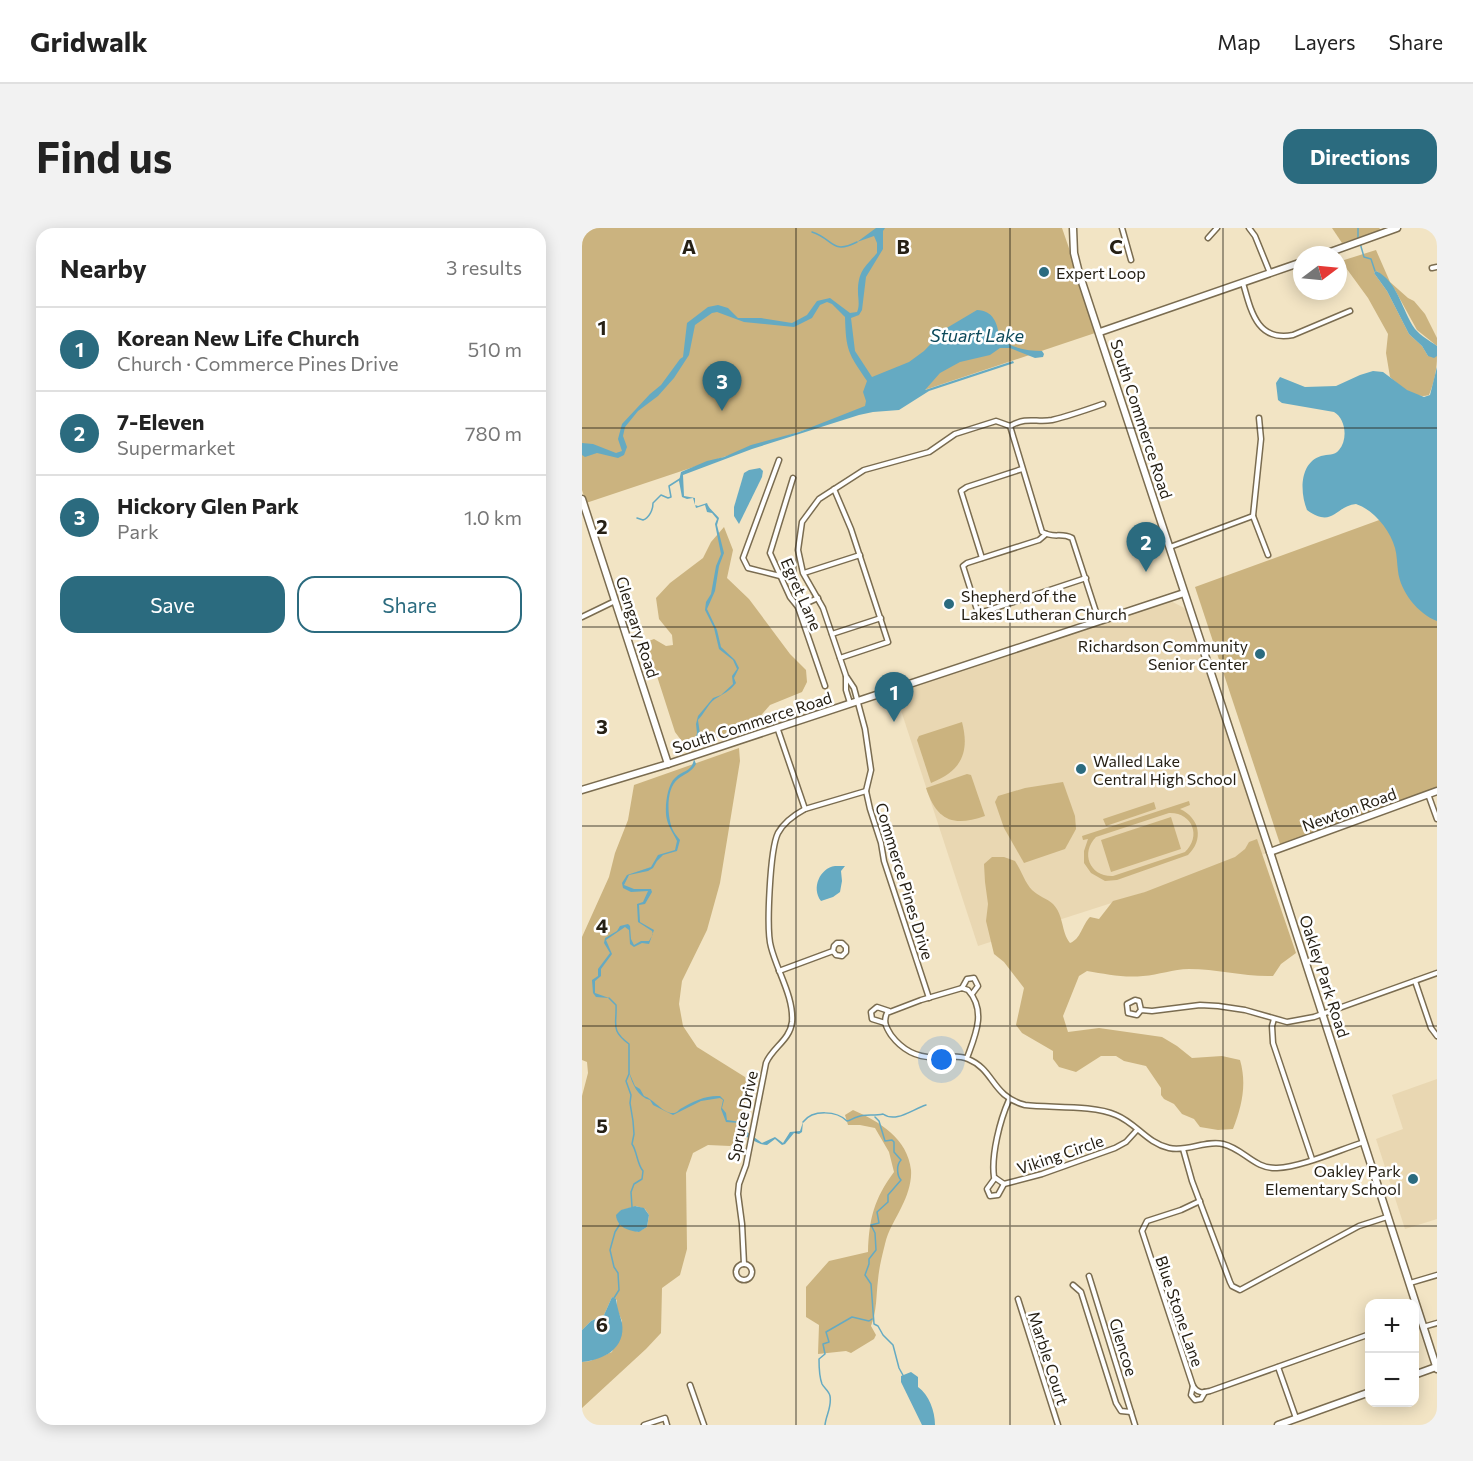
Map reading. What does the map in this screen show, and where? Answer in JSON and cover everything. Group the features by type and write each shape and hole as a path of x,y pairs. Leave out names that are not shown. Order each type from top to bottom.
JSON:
{"street":[{"path":"1073,228 1074,253 1100,332"},
{"path":"1122,228 1131,260"},
{"path":"1208,238 1217,228"},
{"path":"1250,228 1270,273"},
{"path":"1347,246 1397,228"},
{"name":"South Commerce Road","path":"582,790 668,764 1184,593 1100,332 1293,265"},
{"path":"1243,282 1257,321 1265,332 1272,336 1293,335 1350,312"},
{"path":"1011,428 1023,421 1050,420 1103,404"},
{"path":"1259,418 1261,439 1253,516 1268,555"},
{"path":"854,702 854,688 846,676 818,598 803,573 798,550 802,522 819,499 864,470 928,452 962,431 996,421 1011,428 1042,532 1055,537 1064,534 1072,538 1100,621"},
{"path":"778,459 743,558 748,568 780,576"},
{"path":"982,558 961,491 1022,469"},
{"name":"Egret Lane","path":"793,478 770,549 790,597 798,607 825,686"},
{"path":"834,489 860,555 888,642 840,658"},
{"name":"Glengary Road","path":"582,499 668,764"},
{"path":"1169,547 1253,516"},
{"path":"1046,534 1039,540 963,566 977,610 980,612 1086,578"},
{"path":"803,573 860,555"},
{"name":"Oakley Park Road","path":"1184,593 1437,1368"},
{"path":"798,607 818,598"},
{"path":"582,617 615,601"},
{"path":"832,634 881,618"},
{"path":"846,676 846,690 854,702"},
{"name":"Commerce Pines Drive","path":"854,702 865,729 871,770 866,791 870,809 884,861 929,998"},
{"path":"777,727 805,809"},
{"name":"Spruce Drive","path":"744,1264 738,1194 766,1063 784,1040 792,1025 791,1006 770,943 774,845 785,823 805,809 866,791"},
{"name":"Newton Road","path":"1270,852 1437,791"},
{"path":"1428,794 1437,819"},
{"path":"779,971 833,951"},
{"path":"1142,1010 1152,1011 1200,1005 1218,1006 1295,1022 1437,973"},
{"path":"885,1023 872,1019 871,1012 876,1007 889,1011 962,988 967,979 974,978 978,986 972,994"},
{"path":"1415,981 1431,1028 1437,1036"},
{"path":"962,988 972,994 977,1008 978,1027 967,1058"},
{"path":"1138,1001 1142,1010 1132,1016 1128,1013 1127,1004 1138,1001"},
{"path":"889,1011 885,1023 897,1042 912,1053 932,1058 952,1056 967,1058 985,1071 996,1088 1009,1100 1025,1105 1107,1112 1121,1117 1158,1145 1172,1149 1206,1144 1225,1145 1252,1162 1271,1168 1286,1167 1364,1142"},
{"path":"1274,1019 1273,1042 1312,1159"},
{"name":"Viking Circle","path":"1009,1100 1001,1120 994,1167 995,1178 1004,1184 1032,1177 1115,1148 1125,1143 1137,1130"},
{"path":"1183,1149 1230,1282 1240,1290 1359,1226 1388,1216"},
{"path":"995,1178 987,1187 989,1195 998,1196 1004,1184"},
{"name":"Blue Stone Lane","path":"1200,1201 1148,1221 1142,1231 1193,1386 1199,1392 1205,1392"},
{"name":"Spruce Drive","path":"744,1264 752,1272 744,1280 736,1273 737,1268 744,1264"},
{"path":"1409,1284 1437,1275"},
{"name":"Glencoe","path":"1089,1276 1135,1425"},
{"path":"1073,1285 1082,1292 1116,1403 1121,1411 1131,1412"},
{"name":"Marble Court","path":"1018,1299 1058,1425"},
{"path":"1423,1327 1437,1323"},
{"path":"1193,1386 1191,1395 1195,1400 1202,1398 1205,1392 1365,1336"},
{"path":"1278,1367 1296,1419"},
{"path":"1419,1373 1437,1368"},
{"path":"690,1385 704,1425"},
{"path":"1278,1425 1365,1394"},
{"path":"644,1425 665,1418 667,1425"}],"shaded area":[{"path":"582,228 1062,228 1098,332 586,503 582,490"},
{"path":"1332,228 1379,228 1381,230 1342,243"},
{"path":"1376,250 1390,282 1414,301 1425,314 1437,338 1437,346 1417,330 1395,290 1378,272 1374,273 1387,291 1409,334 1422,346 1428,356 1437,356 1435,376 1429,395 1413,394 1390,377 1386,353 1388,334 1368,298 1347,269 1347,259"},
{"path":"1437,499 1437,789 1281,847 1195,587"},
{"path":"724,527 733,550 727,578 749,599 790,654 806,670 807,682 802,692 770,705 757,720 717,738 684,744 675,732 646,642 654,639 666,646 673,645 672,635 659,619 656,598 670,583 703,558 711,542"},
{"name":"Walled Lake Central High School","path":"1165,598 1190,611 1270,852 978,946 893,686"},
{"path":"962,722 965,743 961,760 950,773 931,783 917,740 919,736"},
{"path":"739,748 740,761 720,883 707,930 682,981 679,1004 683,1026 697,1047 745,1077 748,1086 737,1142 730,1146 708,1145 693,1153 686,1173 687,1249 680,1275 662,1288 661,1333 582,1408 582,1362 612,1352 622,1321 617,1309 617,1300 612,1297 604,1315 591,1321 582,1330 582,1096 588,1073 587,1062 582,1060 582,937 609,877 615,853 628,820 634,785","holes":["636,1206 645,1209 649,1215 647,1227 638,1232 629,1228 620,1211"]},
{"path":"967,774 971,775 985,816 955,821 935,808 926,788"},
{"path":"1063,782 1075,816 1076,829 1065,849 1024,863 1004,828 995,802 998,796 1025,788"},
{"path":"1189,801 1190,805 1180,809 1192,818 1198,830 1196,843 1188,855 1117,880 1105,881 1091,873 1084,863 1084,851 1088,839 1083,840 1082,836","holes":["1169,813 1184,816 1192,826 1193,839 1185,852 1113,876 1098,873 1093,868 1088,857 1091,843 1096,837"]},
{"path":"1154,802 1156,809 1106,826 1103,819"},
{"path":"1171,817 1181,849 1111,872 1101,840"},
{"path":"1257,839 1296,953 1281,964 1273,976 1189,969 1136,976 1087,971 1079,976 1063,1016 1068,1032 1099,1028 1162,1037 1192,1058 1222,1056 1240,1060 1243,1078 1242,1095 1233,1129 1218,1130 1200,1127 1194,1119 1182,1114 1174,1104 1161,1095 1161,1088 1146,1066 1124,1061 1116,1056 1101,1056 1076,1072 1059,1067 1053,1059 1053,1051 1022,1033 1016,1025 1024,988 1004,962 994,954 986,921 988,904 984,864 992,857 1004,857 1015,861 1032,890 1057,908 1070,943 1077,938 1090,917 1099,919 1113,901 1145,892 1235,857 1245,849 1249,842"},
{"name":"Oakley Park Elementary School","path":"1437,1079 1437,1219 1405,1229 1376,1139 1403,1129 1392,1095"},
{"path":"853,1110 891,1132 898,1140 909,1159 911,1179 906,1198 888,1234 882,1258 871,1326 876,1335 874,1339 851,1353 846,1351 818,1354 819,1325 806,1317 806,1287 829,1261 868,1252 870,1229 877,1200 894,1172 889,1152 875,1128 848,1125 845,1115"}],"water":[{"name":"Stuart Lake","path":"876,228 885,228 883,249 866,277 862,310 859,315 851,318 855,351 872,377 909,362 924,351 945,329 977,310 991,315 996,323 999,337 1003,341 1019,348 1042,351 1044,354 1043,357 1035,358 1010,348 1000,348 990,355 960,362 940,373 925,390 1013,361 1014,363 929,391 899,410 859,415 752,449 683,475 684,496 695,498 695,505 693,498 682,497 679,481 681,472 751,445 799,432 865,406 863,392 867,381 849,351 845,317 832,304 827,302 820,305 812,318 794,327 744,322 717,312 712,313 695,325 689,355 674,378 658,396 638,411 625,427 623,436 627,447 624,455 618,458 597,453 585,457 582,455 582,443 593,444 616,453 622,451 618,439 622,424 661,385 683,357 687,323 708,307 718,305 728,308 738,318 761,318 792,323 807,315 817,301 830,298 850,313 857,312 859,279 863,270 877,253 877,243 874,236 857,242"},
{"path":"1376,271 1395,289 1415,329 1437,346 1437,356 1434,358 1428,356 1422,346 1409,334 1387,291 1374,273"},
{"path":"1437,367 1437,621 1423,613 1406,594 1399,579 1393,541 1375,516 1356,504 1343,508 1328,517 1316,515 1307,510 1303,495 1305,472 1314,460 1339,450 1345,435 1343,424 1334,412 1282,403 1278,400 1276,383 1280,377 1305,387 1336,386 1373,371 1383,372 1407,390 1424,397 1430,395"},
{"path":"760,468 763,471 762,477 739,524 734,516 734,507 744,473"},
{"path":"707,503 719,518 717,525 724,553 719,566 715,591 707,609 717,630 721,647 735,660 739,668 734,678 736,683 729,690 713,701 698,720 700,734 697,741 690,747 690,742 695,740 697,733 698,716 713,698 721,695 733,684 732,676 737,669 733,660 719,649 714,628 705,610 721,554 715,524 717,519 712,513 707,512 705,505 696,508 695,505"},
{"path":"694,759 696,764 694,767 678,779 671,789 670,823 680,840 677,851 663,855 648,871 629,875 624,885 634,889 651,889 652,892 645,904 639,905 640,922 654,930 653,933 638,922 637,904 643,902 648,891 631,892 623,888 622,883 627,875 651,867 658,855 675,850 677,841 666,815 667,798 672,781 689,769"},
{"path":"835,866 845,866 841,871 840,892 821,901 817,890 819,879 825,870"},
{"path":"628,924 634,945 641,941 649,941 652,936 649,944 642,943 634,947 630,944 629,930 625,927 606,940 612,954 601,969 601,976 595,981 595,993 609,998 596,997 593,993 592,980 598,976 598,969 610,953 604,943 605,938 617,931 620,926"},
{"path":"629,1072 635,1086 644,1096 670,1113 675,1113 700,1099 720,1096 724,1100 722,1108 727,1120 741,1122 743,1129 762,1143 775,1137 783,1143 790,1132 800,1131 803,1122 802,1132 794,1133 782,1145 775,1139 767,1145 740,1136 739,1123 726,1122 721,1109 723,1100 720,1098 701,1101 673,1115 653,1105 650,1100 639,1093 634,1085"},
{"path":"635,1206 644,1208 649,1215 647,1227 639,1232 624,1228 618,1223 616,1215 621,1210"},
{"path":"612,1297 616,1299 622,1323 621,1339 612,1351 598,1359 582,1362 582,1330 591,1321 604,1315"},
{"path":"911,1372 918,1377 918,1387 931,1404 935,1425 922,1425 901,1382 901,1376"}],"waterway":[{"path":"1358,228 1358,239"},
{"path":"812,232 837,246 849,246 857,242"},
{"path":"1360,243 1364,257 1371,259 1375,271"},
{"path":"637,518 643,520 647,517 653,503 661,495 671,497 669,486 680,479"},
{"path":"609,998 616,1005 617,1031 629,1044 629,1074 626,1081 631,1095 634,1134 632,1144 643,1171 642,1179 634,1184 631,1192 632,1207"},
{"path":"803,1122 819,1113 831,1113 847,1121 866,1115 883,1114 893,1117 904,1115 926,1105"},
{"path":"875,1117 879,1121 885,1141 894,1142 894,1152 901,1160 898,1165 901,1180 888,1195 888,1202 877,1212 879,1223 871,1225 875,1233 876,1250 869,1259 865,1275 871,1284 874,1324 893,1345 899,1368 904,1377"},
{"path":"614,1298 619,1290 618,1273 614,1267 610,1250 620,1224"},
{"path":"825,1425 830,1400 821,1381 819,1359 825,1354 823,1344 829,1342 826,1332 852,1317 869,1321 872,1319"}],"place":[{"name":"Expert Loop","path":"1044,272"},
{"name":"Hickory Glen Park","path":"722,411"},
{"name":"7-Eleven","path":"1146,572"},
{"name":"Shepherd of the Lakes Lutheran Church","path":"949,604"},
{"name":"Richardson Community Senior Center","path":"1260,654"},
{"name":"Korean New Life Church","path":"894,722"},
{"name":"Walled Lake Central High School","path":"1081,769"},
{"name":"Oakley Park Elementary School","path":"1413,1179"}]}
